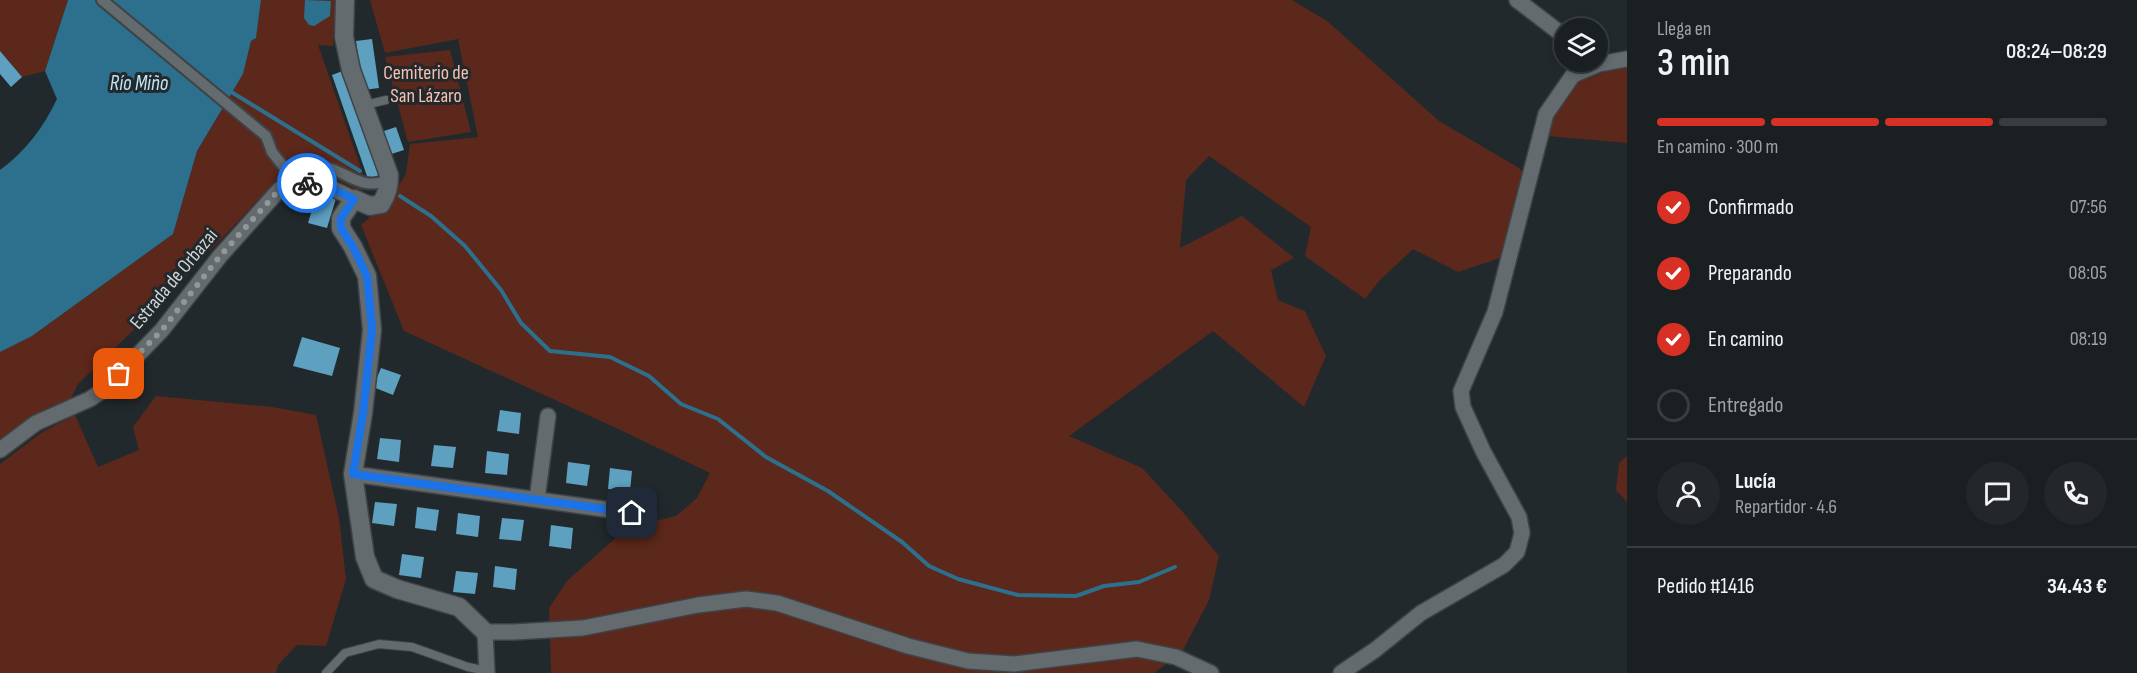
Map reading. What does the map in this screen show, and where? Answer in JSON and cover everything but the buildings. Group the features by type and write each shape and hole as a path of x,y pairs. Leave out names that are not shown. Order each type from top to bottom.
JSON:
{"street":[{"path":"102,0 266,136 272,152 287,171 324,166 366,184 389,180"},
{"path":"345,0 344,37 351,70 389,175 387,194 381,204 370,206 354,199 341,218 341,228 367,276 372,330 363,413 353,474 365,557 374,579 397,589 459,607 485,632 487,672"},
{"path":"1516,0 1554,28"},
{"path":"1608,62 1627,60"},
{"path":"1341,673 1375,650 1421,613 1504,565 1517,552 1522,533 1519,517 1483,451 1463,407 1461,392 1496,312 1546,114 1572,75 1578,72"},
{"name":"Estrada de Orbazai","path":"0,450 36,423 90,399 105,389 162,330 220,256 279,190 293,184 323,184 354,199"},
{"path":"537,499 548,416"},
{"path":"353,474 632,513"},
{"path":"485,632 583,628 698,605 746,599 777,603 908,646 968,661 1014,664 1137,649 1176,657 1211,673"}],"lane":[{"path":"363,105 386,100"},
{"path":"326,673 345,653 379,644 412,647 487,672"}],"green space":[{"path":"0,0 68,0 45,71 22,77 0,51"},
{"path":"261,0 335,0 333,46 318,45 365,180 361,192 333,178 310,173 288,179 276,186 262,196 155,309 78,384 69,402 51,406 0,444 0,352 32,336 173,234 197,151 243,74 251,41 256,38"},
{"path":"370,0 1292,0 1327,21 1439,121 1519,168 1533,185 1506,256 1458,272 1413,249 1379,281 1365,299 1305,256 1311,227 1209,156 1186,180 1180,248 1242,216 1294,258 1271,270 1278,300 1305,311 1326,356 1304,407 1213,331 1069,436 1142,468 1219,556 1209,600 1182,652 1154,673 551,673 549,608 567,581 627,528 676,516 697,498 710,473 404,331 361,225 391,200 406,173 410,144 478,137 458,39 385,53"},
{"name":"Cemiterio de San Lázaro","path":"450,50 471,132 408,142 385,57"},
{"path":"1627,65 1627,143 1548,136 1550,117 1572,78 1608,72 1608,69"},
{"path":"156,396 272,407 316,415 339,518 346,579 326,646 297,645 278,665 276,673 0,673 0,464 41,433 75,415 98,467 139,450 133,427"},
{"path":"1627,456 1627,502 1616,490 1619,463"}],"water":[{"name":"Río Miño","path":"68,0 261,0 256,38 251,41 243,74 197,151 173,234 32,336 0,352 0,170 33,138 57,99 45,71"},
{"path":"305,0 331,1 330,16 314,26 309,25 304,18"}],"waterway":[{"path":"228,90 360,171"},
{"path":"400,196 431,216 465,246 501,290 521,323 550,351 610,357 649,376 681,404 718,419 766,457 828,491 902,542 929,566 958,579 1018,595 1076,596 1104,586 1139,582 1175,567"}],"way so far":[{"path":"119,374 162,330 220,256 279,190 293,184 307,183"}],"route":[{"path":"307,183 323,184 354,199 341,218 341,228 367,276 372,330 363,413 353,474 632,513"}]}
